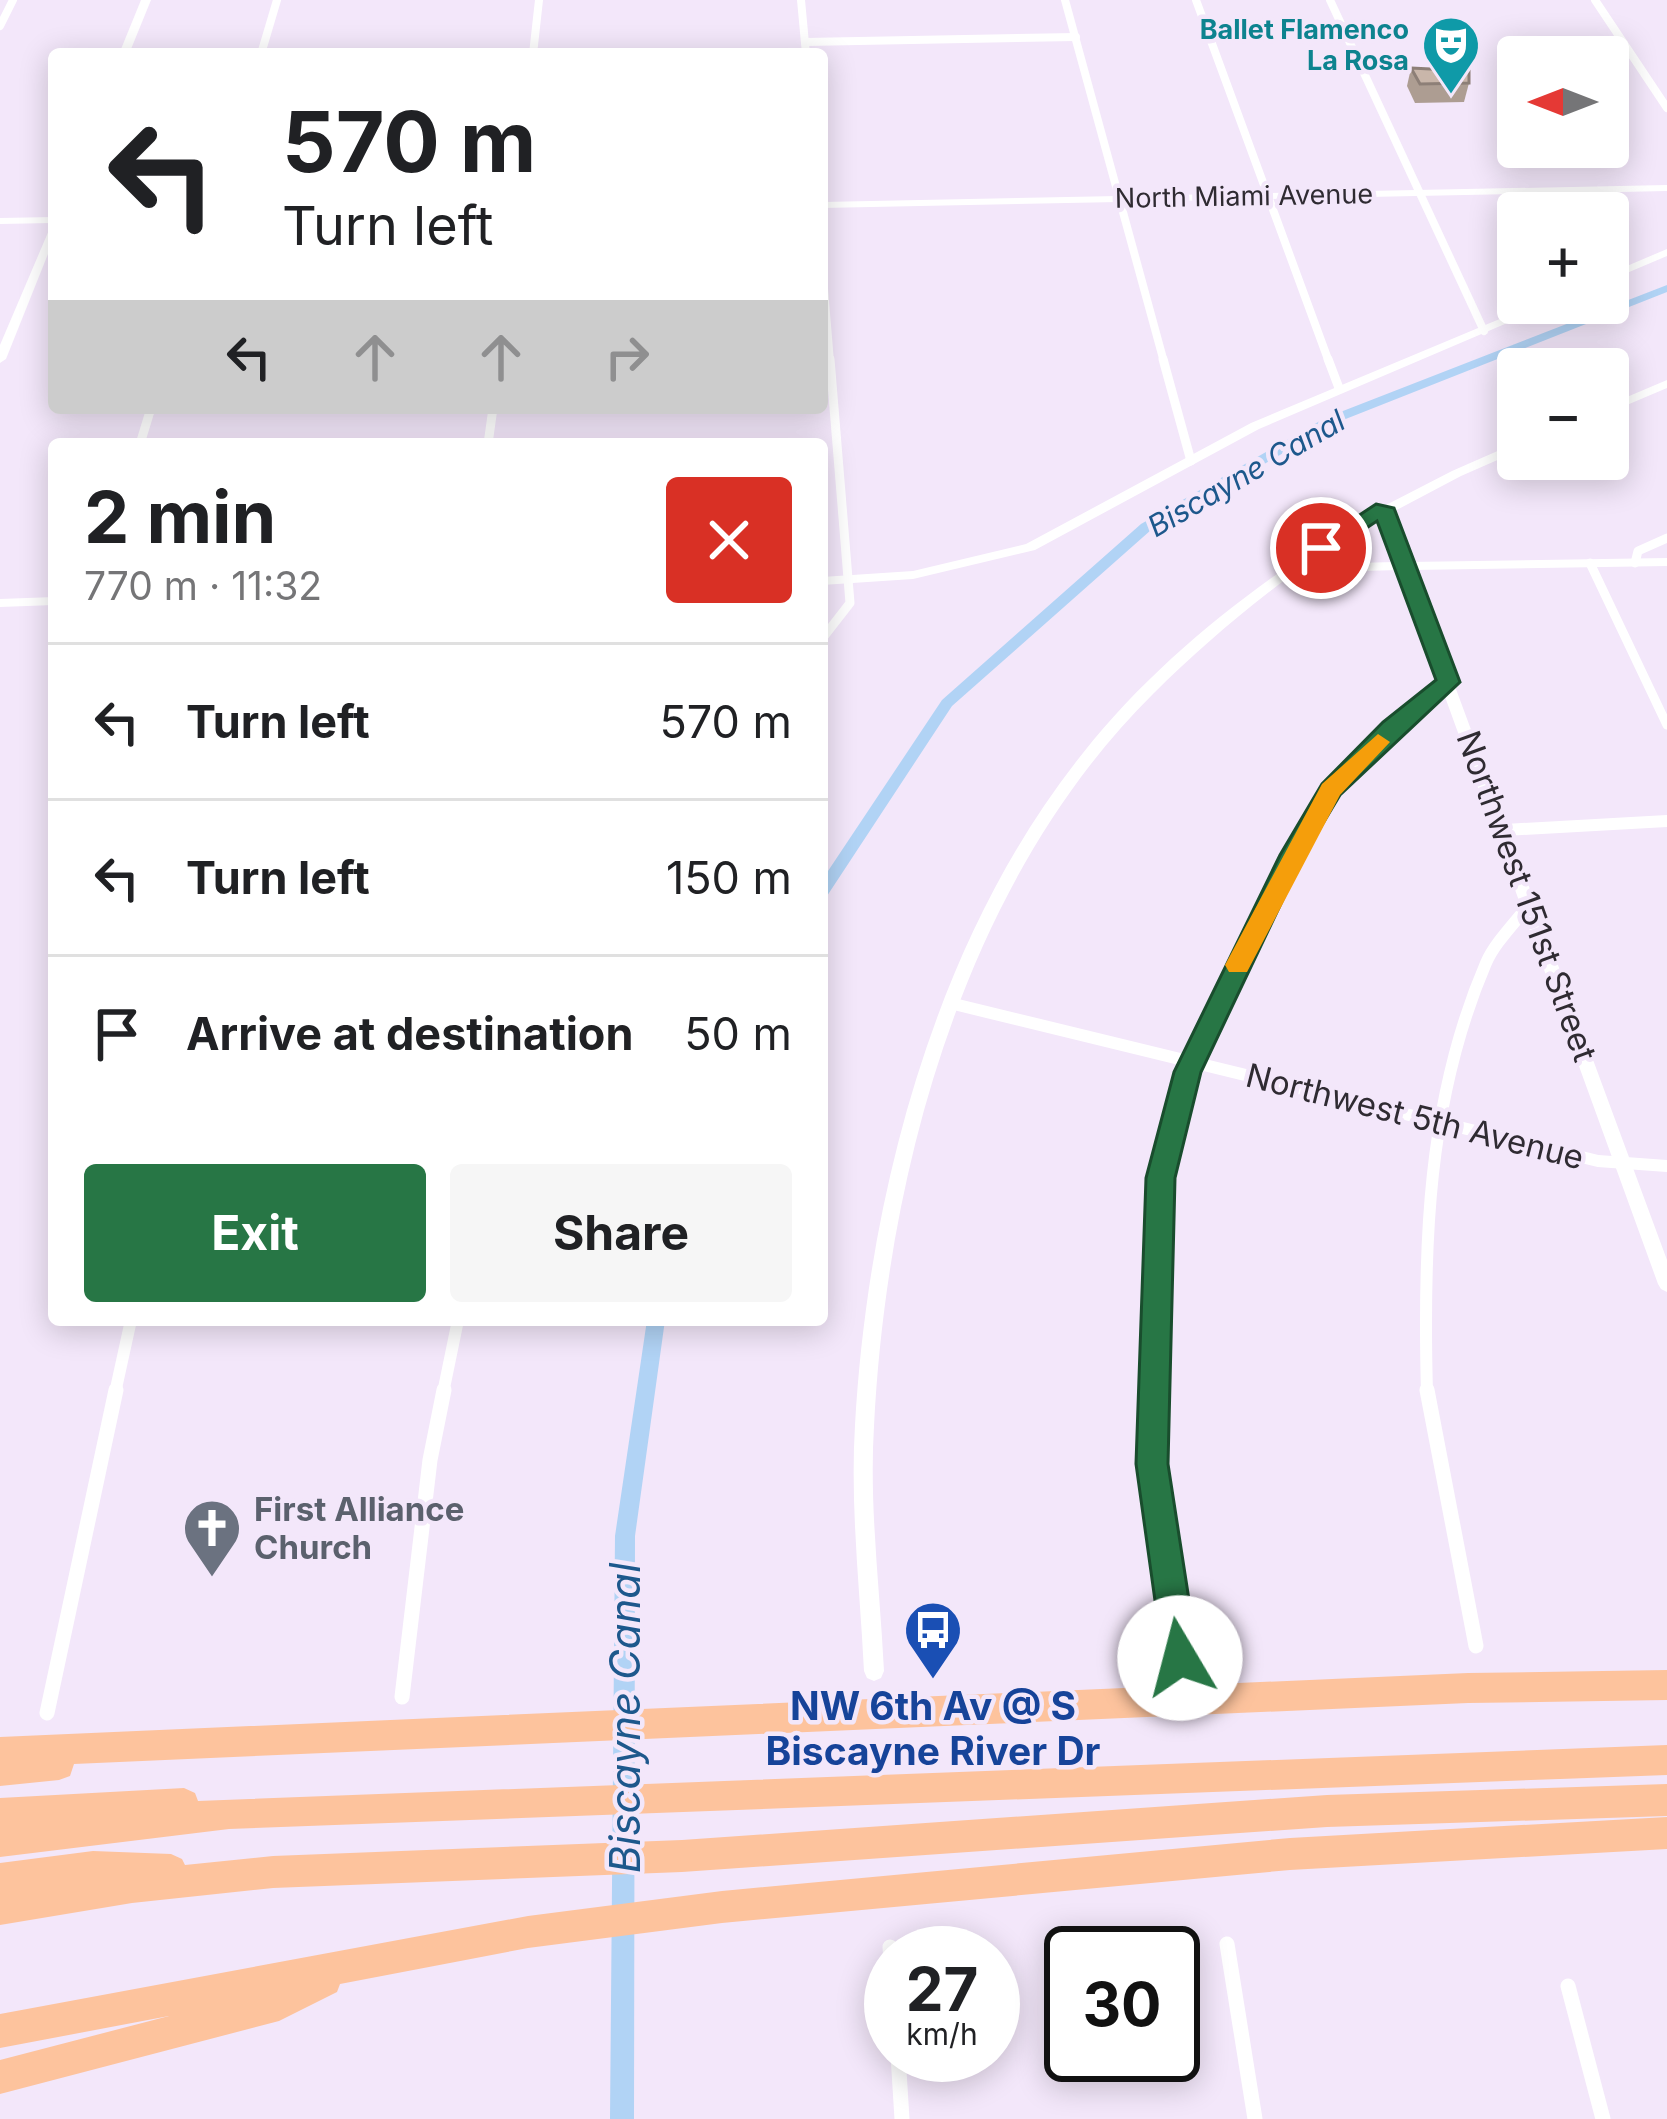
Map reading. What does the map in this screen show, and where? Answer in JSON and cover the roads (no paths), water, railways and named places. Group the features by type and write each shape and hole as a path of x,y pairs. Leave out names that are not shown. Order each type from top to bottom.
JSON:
{"highway":[{"path":"0,1752 1377,1692 1667,1685"},
{"path":"0,1770 375,1749 413,1736"},
{"path":"0,1844 229,1813 682,1791 1667,1756"},
{"path":"0,1814 574,1796"},
{"path":"0,1879 93,1868 273,1872 682,1856 1327,1811 1667,1800"},
{"path":"0,2031 528,1932 722,1907 1290,1854 1667,1833"},
{"path":"0,1909 132,1887 273,1872"},
{"path":"0,2077 279,2004 349,1967"}],"street":[{"path":"0,26 13,0"},
{"path":"126,48 146,0"},
{"path":"263,48 277,0"},
{"path":"533,48 538,0"},
{"path":"801,0 806,48"},
{"path":"1065,0 1191,461"},
{"path":"1196,0 1339,388"},
{"path":"1330,0 1484,331"},
{"path":"1595,0 1667,108"},
{"path":"805,42 1076,37"},
{"name":"North Miami Avenue","path":"828,205 1667,188"},
{"path":"0,221 48,223"},
{"path":"0,359 48,238"},
{"path":"1629,269 1667,252"},
{"path":"828,580 979,562 1062,533 1191,461 1339,388 1500,324"},
{"path":"828,337 848,580 847,610 828,632"},
{"path":"1629,400 1667,384"},
{"path":"874,1671 864,1427 890,1214 925,1078 1016,863 1088,757 1186,654 1290,568 1383,508 1497,456"},
{"name":"Northwest 151st Street","path":"1383,508 1505,830 1667,1284"},
{"path":"1635,562 1638,551 1667,538"},
{"path":"1290,568 1667,562"},
{"path":"1589,563 1667,725"},
{"path":"0,602 48,601"},
{"path":"1180,1658 1152,1464 1161,1178 1190,1061 1292,855 1331,790 1391,728 1449,682"},
{"path":"1505,830 1667,821"},
{"path":"1476,1646 1427,1396 1423,1263 1437,1124 1487,960 1530,903"},
{"name":"Northwest 5th Avenue","path":"954,1004 1437,1124 1624,1166 1667,1166"},
{"path":"47,1713 129,1326"},
{"path":"402,1697 432,1446 457,1326"},
{"path":"1227,1944 1255,2119"},
{"path":"1568,1986 1603,2119"},
{"path":"900,2082 902,2119"}],"waterway":[{"name":"Biscayne Canal","path":"828,883 947,703 1146,527 1329,421 1667,288"},
{"name":"Biscayne Canal","path":"622,2119 625,1536 655,1326"}],"place":[{"name":"Ballet Flamenco La Rosa","path":"1451,96"},
{"name":"First Alliance Church","path":"212,1579"},
{"name":"NW 6th Av @ S Biscayne River Dr","path":"933,1681"}]}
